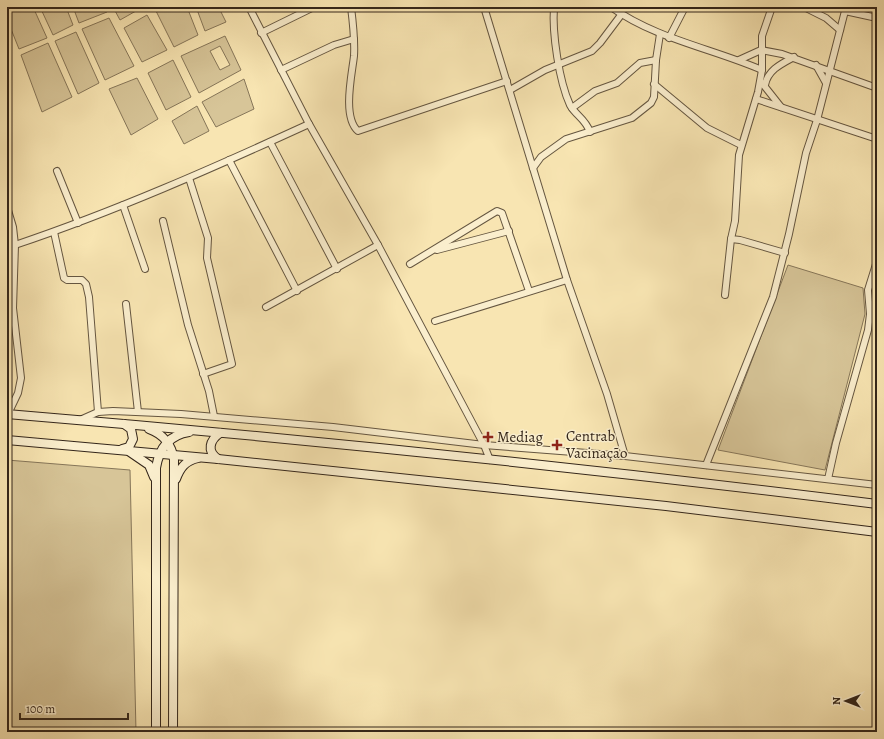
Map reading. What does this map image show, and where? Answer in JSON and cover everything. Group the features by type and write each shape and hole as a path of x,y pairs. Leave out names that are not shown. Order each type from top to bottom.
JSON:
{"street":[{"path":"249,7 309,124 378,245 484,445 490,460"},
{"path":"261,33 314,7"},
{"path":"351,7 354,39 349,93 350,108 355,127 358,131 507,81"},
{"path":"484,7 567,280 607,394 625,456"},
{"path":"554,7 559,64 572,108 586,122 590,132"},
{"path":"611,7 621,14 660,34 739,60 762,70"},
{"path":"670,38 685,7"},
{"path":"772,7 764,27 761,50 763,83 781,107"},
{"path":"804,7 826,18 840,30"},
{"path":"706,465 773,297 806,153 817,120 845,9 877,18"},
{"path":"510,90 559,64 592,51 600,44 621,14"},
{"path":"533,168 541,157 556,145 576,135 620,122 642,111 651,103 654,97 656,60 660,34"},
{"path":"281,70 334,45 354,39"},
{"path":"739,60 761,50 794,57 877,88"},
{"path":"724,295 731,239 735,221 738,161 741,145 756,99 763,83 769,74 779,65 794,57"},
{"path":"572,108 595,91 616,83 640,63 656,60"},
{"path":"816,65 826,83"},
{"path":"654,84 707,128 741,145"},
{"path":"756,99 877,139"},
{"path":"15,245 78,223 189,178 309,124"},
{"path":"270,142 337,269"},
{"path":"229,160 297,291"},
{"path":"56,171 78,223"},
{"path":"189,178 208,238 207,258 232,364 203,374"},
{"path":"123,205 145,269"},
{"path":"7,207 15,245 13,308 21,385 8,414 135,424 490,460 877,504"},
{"path":"410,264 497,211 502,213 530,291"},
{"path":"163,221 188,325 214,416"},
{"path":"430,251 509,231"},
{"path":"54,232 64,278 67,280 82,280 86,284 91,314 98,412"},
{"path":"731,239 760,245 784,253"},
{"path":"266,307 378,245"},
{"path":"828,479 836,443 868,330 870,314 868,290 877,261"},
{"path":"435,321 567,280"},
{"path":"126,304 138,412"},
{"path":"80,420 98,412 138,412 214,416 333,427 484,445 625,456 877,485"},
{"path":"122,449 131,443 133,434 128,425 123,423"},
{"path":"135,424 158,433 167,442 174,454 173,732"},
{"path":"156,732 156,468 160,453 167,442 181,434 197,430"},
{"path":"218,459 212,454 210,446 214,438 220,433"},
{"path":"7,440 174,454 666,506 877,532"},
{"path":"122,449 139,457 149,465 154,475 156,489"},
{"path":"174,490 181,467 192,460 206,458"}],"shaded area":[{"path":"19,7 33,7 47,38 19,49 7,19 7,13"},
{"path":"40,7 66,7 73,25 53,35"},
{"path":"73,7 105,7 107,12 79,23"},
{"path":"113,7 143,7 120,20"},
{"path":"162,7 187,7 198,35 174,47 156,11"},
{"path":"196,7 227,7 221,12 226,22 205,31"},
{"path":"147,15 167,50 142,62 124,28"},
{"path":"109,18 134,66 105,80 82,29"},
{"path":"76,32 99,83 78,94 55,41"},
{"path":"225,36 241,70 199,93 181,56","holes":["220,46 230,65 220,70 210,51"]},
{"path":"48,43 72,97 42,112 21,55"},
{"path":"173,60 191,97 166,110 148,73"},
{"path":"137,78 158,119 131,135 109,89"},
{"path":"244,79 254,109 216,127 202,102"},
{"path":"197,106 209,131 184,144 172,121"},
{"path":"788,265 863,288 865,314 825,470 718,450"},
{"path":"7,460 130,470 136,732 7,732"}],"place":[{"name":"Mediag","path":"488,437"},
{"name":"Centrab Vacinação","path":"557,445"}]}
